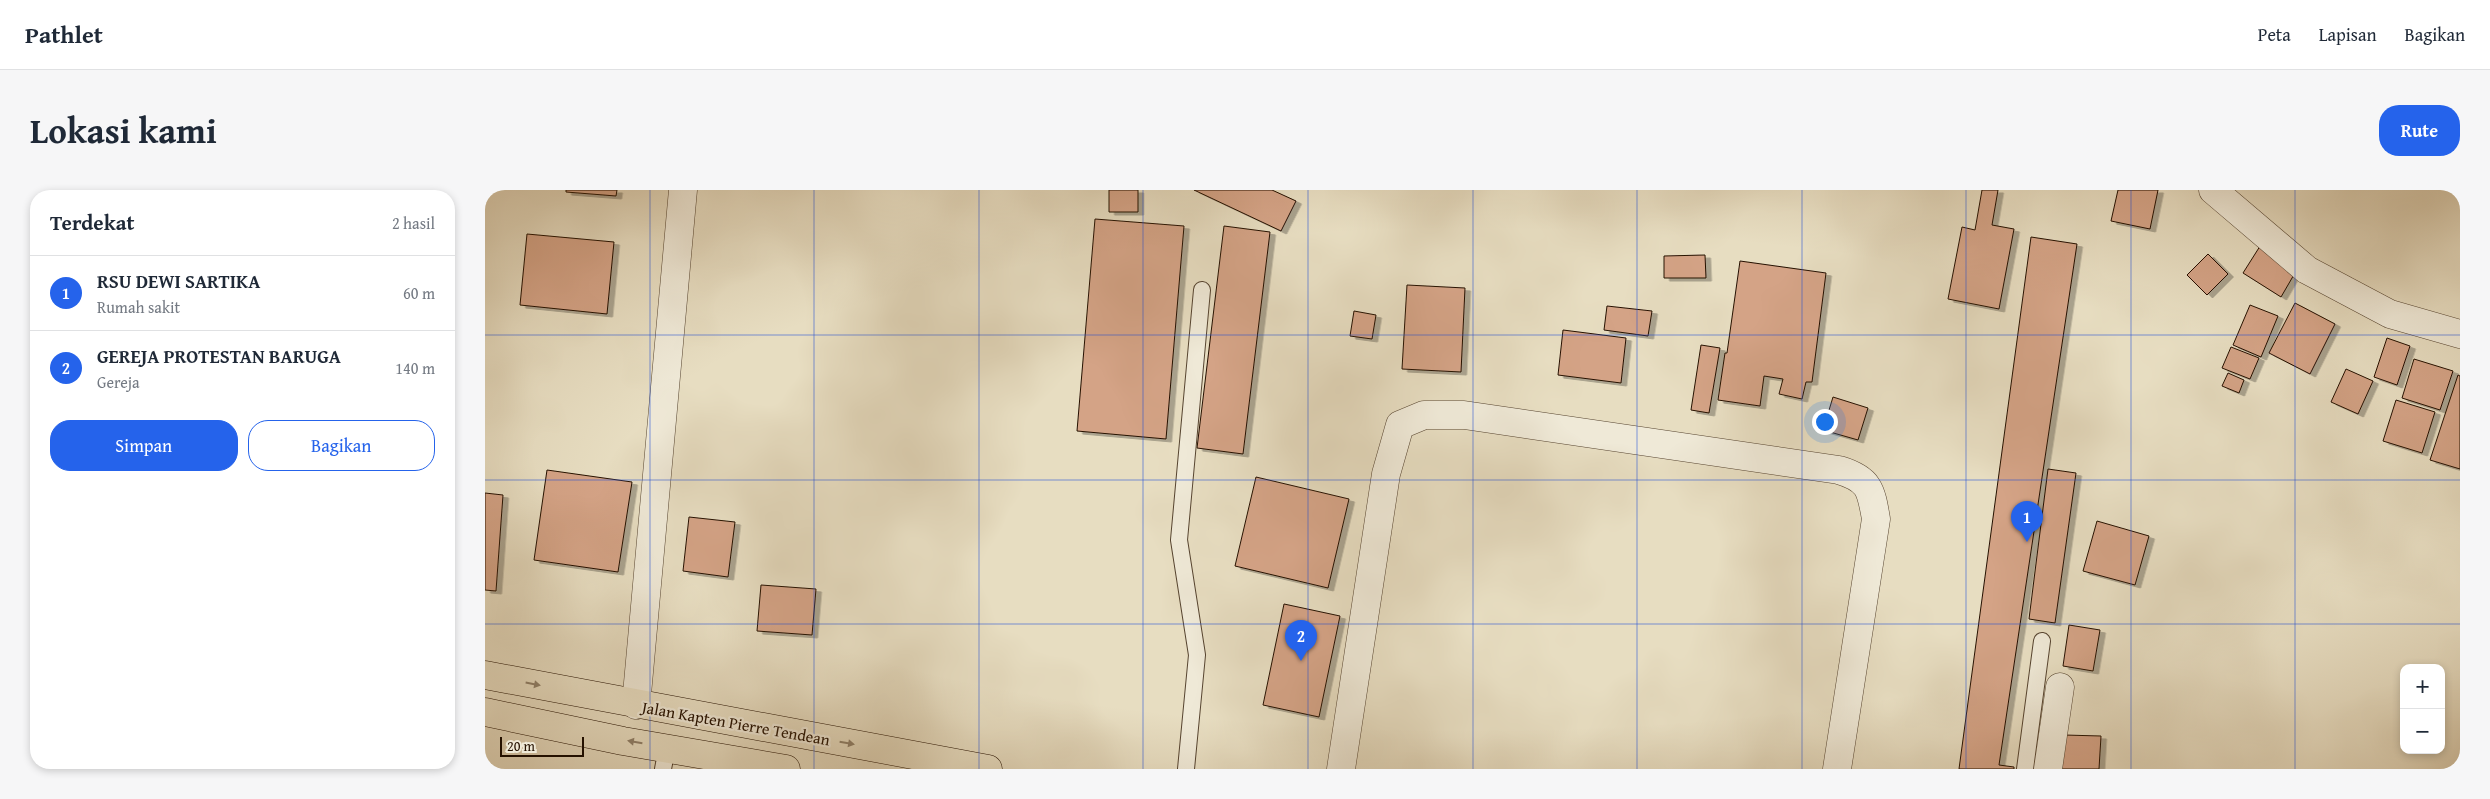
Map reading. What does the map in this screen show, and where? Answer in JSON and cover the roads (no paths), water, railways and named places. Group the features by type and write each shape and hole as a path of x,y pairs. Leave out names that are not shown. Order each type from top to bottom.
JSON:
{"highway":[{"name":"Jalan Kapten Pierre Tendean","path":"485,675 636,705 988,769"},
{"path":"485,712 665,758 775,768"}],"street":[{"path":"636,705 683,190"},
{"path":"2213,190 2307,270 2390,314 2460,334"},
{"path":"1341,769 1386,474 1400,425 1409,420 1432,415 1465,415 1839,470 1864,481 1872,493 1876,518 1837,769"},
{"path":"2048,769 2060,687"}],"lane":[{"path":"1186,769 1197,655 1179,540 1202,290"},
{"path":"2025,769 2042,641"}],"place":[{"name":"RSU DEWI SARTIKA","path":"2027,542"},
{"name":"GEREJA PROTESTAN BARUGA","path":"1301,661"}]}
